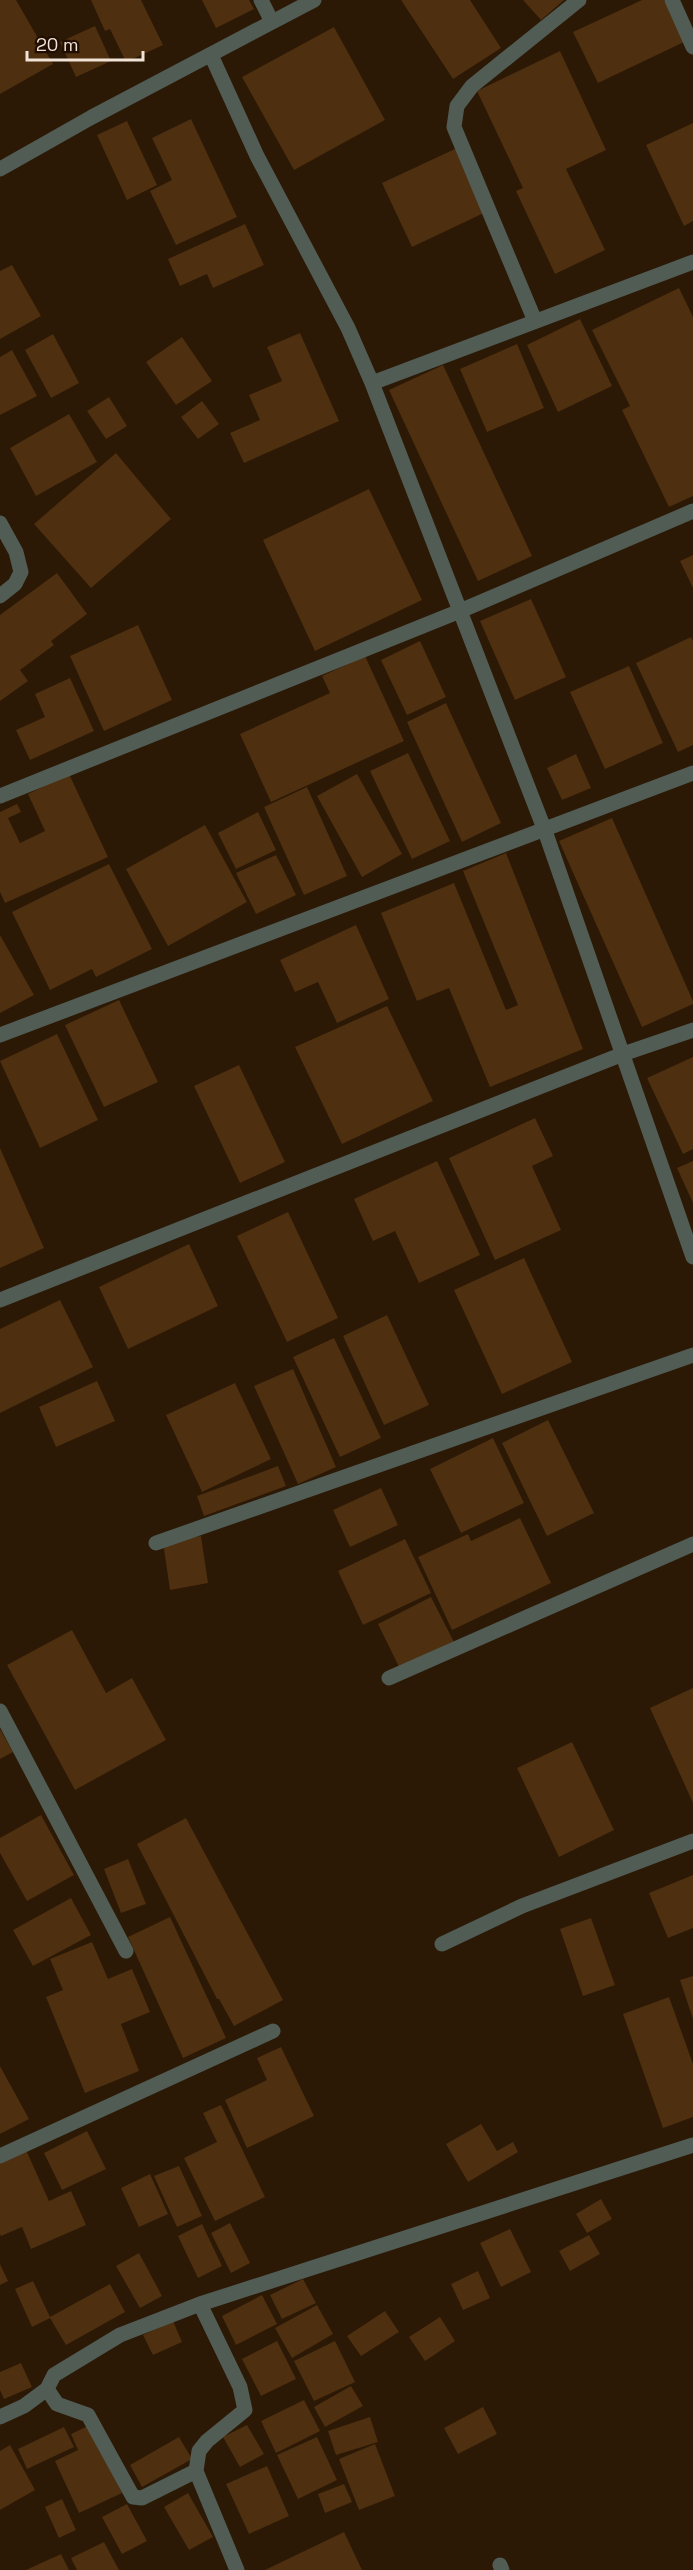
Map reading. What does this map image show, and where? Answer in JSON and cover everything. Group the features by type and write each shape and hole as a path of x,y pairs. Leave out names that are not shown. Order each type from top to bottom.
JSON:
{"street":[{"path":"261,0 272,22"},
{"path":"0,170 314,0"},
{"path":"535,321 454,127 454,118 457,106 472,86 579,0"},
{"path":"672,0 693,47"},
{"path":"212,55 257,156 348,328 372,383 545,831 693,1257"},
{"path":"372,383 693,261"},
{"path":"0,796 460,611 693,511"},
{"path":"0,523 16,552 21,572 15,584 0,596"},
{"path":"0,1035 545,831 693,773"},
{"path":"0,1300 623,1054 693,1030"},
{"path":"156,1543 693,1355"},
{"path":"389,1678 693,1544"},
{"path":"0,1711 126,1951"},
{"path":"442,1944 522,1906 693,1841"},
{"path":"0,2156 273,2031"},
{"path":"0,2417 24,2406 48,2389 54,2375 120,2335 200,2304 693,2145"},
{"path":"200,2304 240,2387 245,2410 207,2441 199,2451 196,2471 237,2570"},
{"path":"48,2389 57,2404 88,2415 133,2497 142,2498 196,2471"}],"building":[{"path":"0,0 16,0 53,64 0,94"},
{"path":"91,0 141,0 163,45 126,62 110,29 105,31"},
{"path":"202,0 249,0 254,9 216,28"},
{"path":"401,0 470,0 501,48 453,79"},
{"path":"523,0 564,0 541,20"},
{"path":"642,0 664,0 684,42 598,83 573,32"},
{"path":"95,26 111,61 76,77 60,42"},
{"path":"334,27 385,120 294,170 242,77"},
{"path":"560,51 606,150 566,169 605,250 555,274 516,191 523,188 477,91"},
{"path":"191,119 237,217 176,245 150,191 172,180 152,138"},
{"path":"127,121 157,185 127,200 97,135"},
{"path":"693,123 693,221 684,226 646,145"},
{"path":"457,148 486,212 412,247 382,183"},
{"path":"245,224 264,265 213,288 207,274 180,286 168,259"},
{"path":"12,265 41,316 0,339 0,271"},
{"path":"679,288 693,317 693,496 669,507 622,410 630,406 592,330"},
{"path":"580,319 612,386 558,412 527,345"},
{"path":"300,333 339,421 244,463 230,433 260,420 249,395 282,381 267,347"},
{"path":"53,334 79,383 51,398 25,350"},
{"path":"182,337 212,381 176,405 146,362"},
{"path":"517,344 544,408 487,432 460,369"},
{"path":"12,350 37,396 0,415 0,357"},
{"path":"443,365 532,556 478,581 389,390"},
{"path":"109,397 127,426 106,439 87,411"},
{"path":"202,401 219,424 198,439 181,417"},
{"path":"69,414 97,462 36,496 10,448"},
{"path":"116,453 171,519 91,588 34,524"},
{"path":"369,489 422,600 315,651 263,540"},
{"path":"693,555 693,588 680,561"},
{"path":"57,573 87,614 51,641 54,645 20,670 28,681 0,701 0,615"},
{"path":"531,599 566,677 515,700 480,621"},
{"path":"138,625 172,700 104,731 70,656"},
{"path":"691,637 693,641 693,745 678,752 636,663"},
{"path":"420,641 446,697 407,715 381,660"},
{"path":"365,656 404,741 271,802 240,734 330,693 322,676"},
{"path":"629,666 663,743 605,769 570,692"},
{"path":"70,678 94,731 30,760 16,730 45,717 35,694"},
{"path":"446,703 501,823 462,842 407,722"},
{"path":"408,753 450,841 412,859 370,771"},
{"path":"576,754 591,788 562,800 547,768"},
{"path":"69,774 108,857 5,903 0,892 0,812 17,804 21,812 8,818 20,843 45,831 28,794"},
{"path":"357,774 402,854 362,877 317,796"},
{"path":"307,787 347,876 304,895 264,807"},
{"path":"258,812 276,850 236,869 218,833"},
{"path":"612,818 693,1001 693,1004 642,1027 559,841"},
{"path":"205,825 247,902 168,946 126,869"},
{"path":"506,853 583,1049 490,1087 449,988 417,1001 381,913 454,883 506,1010 518,1005 463,871"},
{"path":"276,855 296,895 256,914 236,873"},
{"path":"109,864 152,949 96,977 92,969 50,990 12,912"},
{"path":"356,925 389,999 337,1023 318,982 295,992 280,960"},
{"path":"0,935 34,995 0,1013"},
{"path":"119,1000 158,1082 104,1107 65,1025"},
{"path":"387,1006 433,1101 342,1144 295,1047"},
{"path":"57,1034 98,1120 40,1148 0,1061"},
{"path":"693,1057 693,1149 683,1154 647,1078"},
{"path":"239,1065 285,1162 240,1183 194,1086"},
{"path":"535,1118 553,1156 532,1166 561,1230 495,1260 449,1158"},
{"path":"0,1148 44,1248 0,1268"},
{"path":"437,1161 480,1255 419,1283 395,1231 373,1241 354,1199"},
{"path":"693,1161 693,1203 677,1168"},
{"path":"288,1212 338,1318 287,1342 237,1236"},
{"path":"189,1244 218,1306 128,1349 99,1287"},
{"path":"524,1258 572,1362 502,1394 454,1290"},
{"path":"60,1300 93,1367 0,1413 0,1329"},
{"path":"387,1315 429,1405 384,1425 343,1336"},
{"path":"334,1338 381,1438 340,1457 293,1357"},
{"path":"293,1369 336,1467 298,1484 254,1386"},
{"path":"97,1381 115,1421 56,1447 39,1407"},
{"path":"235,1383 271,1459 202,1492 166,1415"},
{"path":"548,1420 594,1513 547,1536 502,1443"},
{"path":"493,1438 524,1503 461,1533 430,1469"},
{"path":"278,1466 286,1486 204,1516 197,1496"},
{"path":"381,1488 398,1525 350,1547 333,1510"},
{"path":"520,1518 551,1583 452,1630 418,1557 468,1534 471,1541"},
{"path":"201,1536 208,1583 170,1590 163,1542"},
{"path":"405,1539 431,1593 363,1625 338,1571"},
{"path":"431,1597 455,1644 401,1671 378,1624"},
{"path":"72,1630 106,1693 132,1678 166,1740 75,1790 7,1665"},
{"path":"693,1688 693,1803 650,1708"},
{"path":"0,1729 13,1752 0,1759"},
{"path":"572,1742 614,1830 559,1857 517,1768"},
{"path":"41,1815 74,1875 27,1901 0,1853 0,1838"},
{"path":"186,1818 283,2000 234,2026 217,1999 137,1844"},
{"path":"128,1859 146,1904 121,1913 104,1869"},
{"path":"693,1875 693,1928 668,1938 649,1893"},
{"path":"71,1898 91,1935 33,1966 13,1930"},
{"path":"170,1917 226,2038 183,2058 128,1937"},
{"path":"591,1918 615,1985 583,1996 560,1929"},
{"path":"92,1942 108,1979 132,1969 150,2012 121,2024 139,2071 85,2093 46,1997 63,1990 50,1959"},
{"path":"693,1976 693,2019 680,1980"},
{"path":"669,1997 693,2064 693,2117 663,2128 623,2014"},
{"path":"281,2047 314,2116 247,2148 225,2100 267,2080 257,2058"},
{"path":"0,2066 29,2119 0,2134"},
{"path":"221,2105 265,2197 215,2221 184,2158 217,2142 203,2113"},
{"path":"481,2124 497,2151 513,2142 518,2152 468,2182 446,2144"},
{"path":"87,2131 106,2169 62,2190 44,2153"},
{"path":"26,2150 49,2201 71,2191 86,2225 31,2249 22,2227 1,2236 0,2234 0,2162"},
{"path":"179,2166 202,2216 177,2227 154,2176"},
{"path":"150,2174 168,2214 139,2227 121,2188"},
{"path":"601,2199 612,2219 587,2233 576,2214"},
{"path":"230,2223 250,2263 231,2273 211,2233"},
{"path":"202,2224 222,2266 198,2278 178,2236"},
{"path":"510,2229 531,2272 501,2287 480,2243"},
{"path":"589,2235 600,2254 570,2271 559,2251"},
{"path":"139,2253 162,2296 140,2308 116,2266"},
{"path":"0,2264 8,2281 0,2285"},
{"path":"478,2271 490,2298 463,2310 451,2284"},
{"path":"303,2279 316,2303 282,2319 270,2295"},
{"path":"33,2281 50,2317 110,2284 125,2312 66,2345 50,2318 32,2327 15,2289"},
{"path":"262,2295 277,2324 236,2345 222,2316"},
{"path":"317,2305 333,2334 292,2358 275,2328"},
{"path":"385,2311 399,2332 361,2356 347,2336"},
{"path":"440,2317 455,2341 425,2361 409,2337"},
{"path":"173,2321 182,2342 153,2355 143,2335"},
{"path":"277,2341 296,2379 261,2396 242,2359"},
{"path":"335,2341 355,2382 314,2401 294,2361"},
{"path":"21,2363 32,2387 4,2399 0,2390 0,2372"},
{"path":"351,2386 363,2406 325,2427 314,2407"},
{"path":"304,2400 320,2431 276,2453 261,2421"},
{"path":"483,2407 497,2434 458,2454 444,2428"},
{"path":"370,2417 378,2442 336,2455 328,2431"},
{"path":"90,2425 122,2493 79,2513 55,2461 78,2450 71,2434"},
{"path":"247,2425 264,2454 240,2467 223,2437"},
{"path":"64,2427 74,2447 27,2469 18,2449"},
{"path":"179,2437 192,2459 142,2487 130,2465"},
{"path":"317,2437 337,2480 298,2499 277,2455"},
{"path":"375,2444 395,2496 359,2510 339,2459"},
{"path":"10,2445 35,2490 0,2510 0,2451"},
{"path":"267,2466 289,2516 249,2534 226,2484"},
{"path":"344,2484 352,2502 325,2513 318,2494"},
{"path":"188,2493 213,2537 189,2550 164,2507"},
{"path":"62,2499 76,2530 59,2538 45,2507"},
{"path":"127,2504 147,2541 122,2554 102,2517"},
{"path":"344,2532 362,2570 265,2570"},
{"path":"104,2542 119,2570 77,2570 71,2558"},
{"path":"61,2554 69,2570 26,2570"}]}
